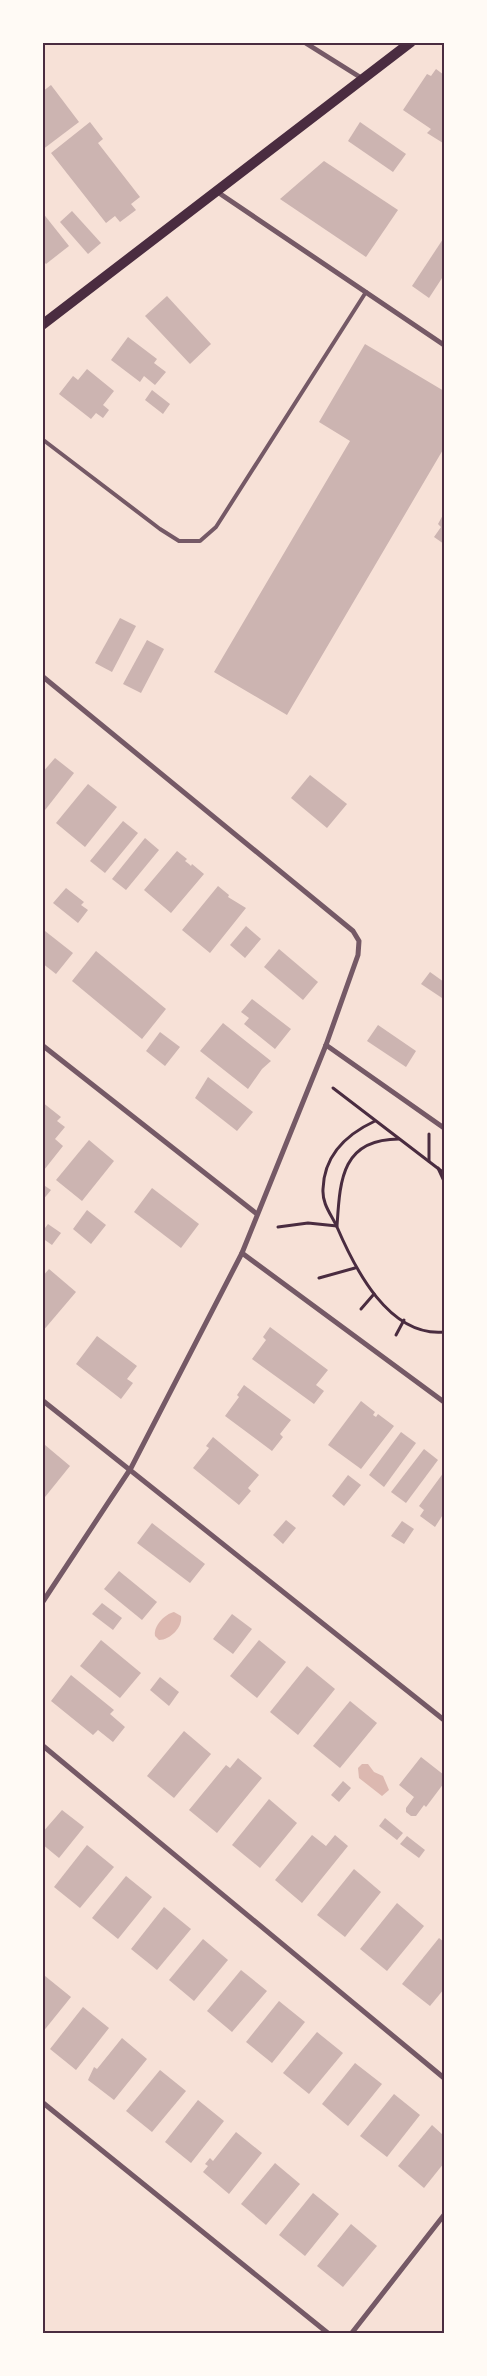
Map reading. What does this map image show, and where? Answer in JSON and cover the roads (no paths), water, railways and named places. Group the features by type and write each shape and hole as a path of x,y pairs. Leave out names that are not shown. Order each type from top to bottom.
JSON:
{"main road":[{"path":"42,325 411,42"}],"street":[{"path":"304,42 364,79"},
{"path":"216,190 444,345"},
{"path":"42,676 357,936 359,941 358,955 326,1045 242,1253 131,1468 42,1603"},
{"path":"42,1045 257,1214"},
{"path":"326,1045 444,1128"},
{"path":"242,1253 444,1402"},
{"path":"42,1400 131,1468 444,1720"},
{"path":"42,1745 444,2078"},
{"path":"42,2102 329,2334"},
{"path":"351,2334 444,2215"}],"lane":[{"path":"42,439 179,541 200,541 216,527 366,292"}]}
